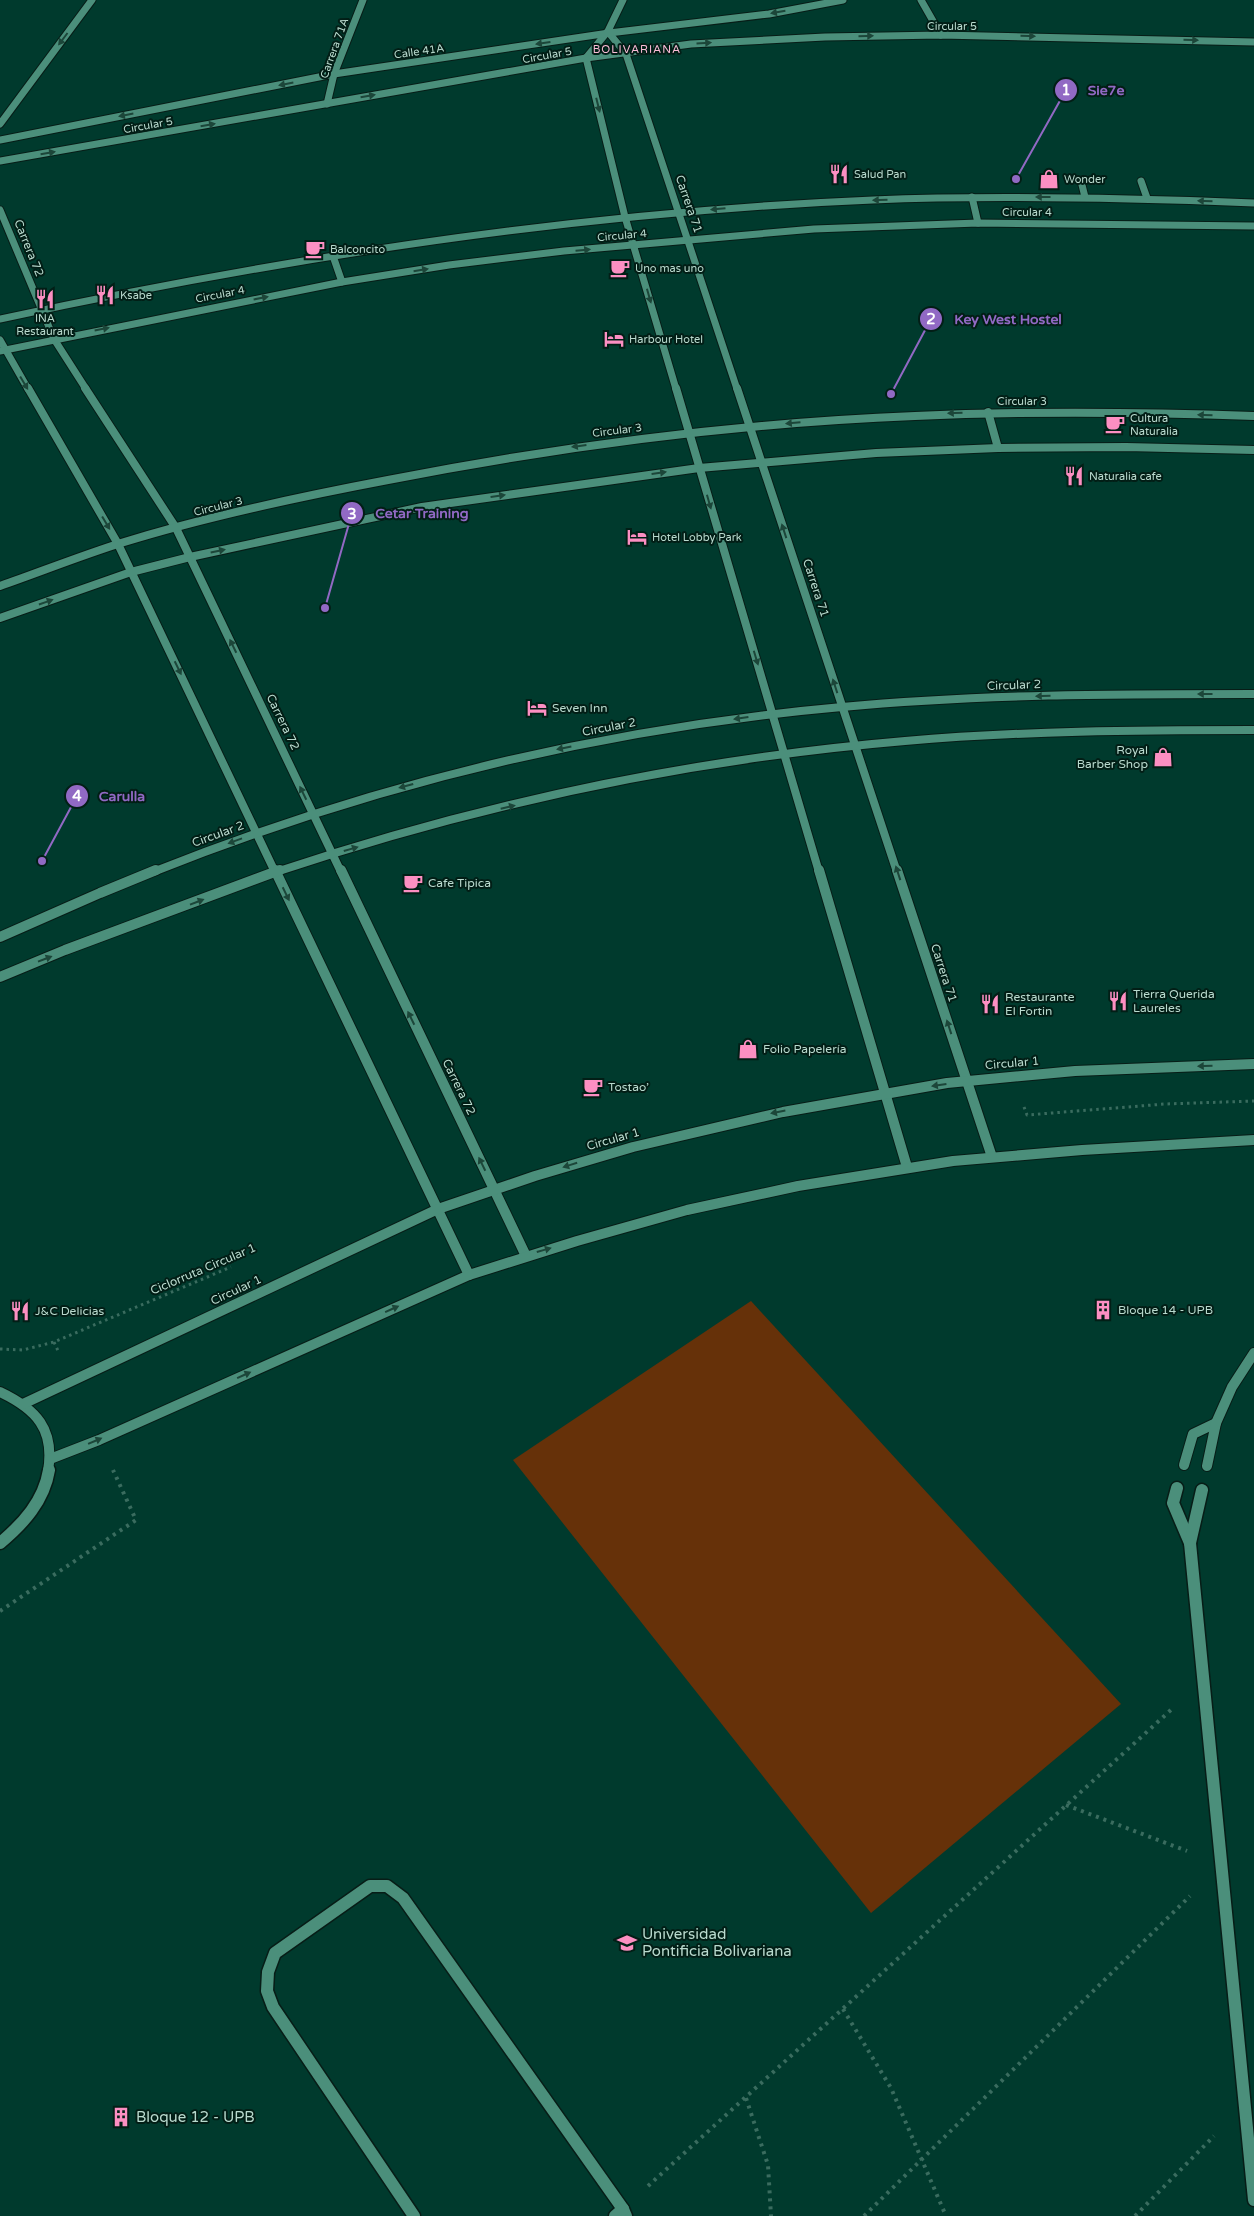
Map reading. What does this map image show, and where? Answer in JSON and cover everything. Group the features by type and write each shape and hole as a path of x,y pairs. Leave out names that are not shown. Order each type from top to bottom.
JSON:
{"street":[{"path":"0,124 92,0"},
{"name":"Carrera 71A","path":"327,104 334,74 362,0"},
{"path":"623,0 609,33 586,58 625,217 907,1167"},
{"name":"Calle 41A","path":"0,140 334,74 609,33 769,14 843,0"},
{"path":"921,0 941,35"},
{"name":"Carrera 71","path":"609,33 626,54 992,1156"},
{"name":"Circular 5","path":"0,161 586,58 691,44 825,37 941,35 1254,42"},
{"path":"1081,181 1085,197"},
{"path":"1141,181 1148,198"},
{"path":"972,197 978,223"},
{"name":"Circular 4","path":"0,319 333,256 479,234 678,212 864,200 972,197 1148,198 1254,203"},
{"name":"Carrera 72","path":"0,210 40,310 54,339 176,528 526,1256"},
{"name":"Circular 4","path":"2,351 342,282 449,265 634,245 814,229 978,223 1254,226"},
{"path":"333,256 342,282"},
{"path":"0,340 2,351 118,544 469,1275"},
{"path":"988,412 998,448"},
{"name":"Circular 3","path":"0,586 118,544 276,503 410,474 545,451 749,426 906,415 988,412 1118,412 1254,416"},
{"path":"0,618 131,572 190,557 422,507 699,468 761,461 876,453 998,448 1126,447 1254,450"},
{"name":"Circular 2","path":"0,937 136,877 313,814 401,788 519,757 638,733 842,706 1129,694 1254,694"},
{"path":"0,977 276,872 332,854 458,818 613,783 784,755 855,746 984,735 1112,729 1254,730"},
{"name":"Circular 1","path":"24,1404 438,1209 494,1188 652,1141 754,1116 885,1092 967,1081 1015,1075 1092,1070 1254,1064"},
{"path":"50,1459 99,1440 469,1275 653,1218 780,1188 907,1167 992,1156 1254,1140"},
{"path":"1208,1466 1216,1423 1232,1387 1254,1353"},
{"path":"0,1392 24,1404 38,1419 48,1438 50,1459 46,1486 33,1512 12,1535 0,1543"},
{"path":"1184,1464 1193,1434 1216,1423"},
{"path":"1177,1488 1173,1503 1190,1543 1249,2108 1254,2200"},
{"path":"1190,1543 1202,1490"},
{"path":"414,2216 274,2006 267,1991 268,1972 275,1953 370,1886 387,1886 403,1898 622,2214"}],"path":[{"name":"Ciclorruta Circular 1","path":"0,1348 23,1350 54,1342 236,1265"},
{"path":"0,1611 136,1520"},
{"path":"622,2214 1204,1679"},
{"path":"864,2216 922,2157 1223,1864 1066,1805"},
{"path":"843,2009 891,2088 946,2216"},
{"path":"746,2098 768,2165 771,2216"},
{"path":"1135,2216 1249,2108"}],"shaded area":[{"path":"751,1301 1121,1704 871,1913 513,1460"}],"place":[{"name":"Salud Pan","path":"839,174"},
{"name":"Sie7e","path":"1016,179"},
{"name":"Wonder","path":"1049,179"},
{"name":"Balconcito","path":"315,249"},
{"name":"Uno mas uno","path":"620,268"},
{"name":"Ksabe","path":"105,295"},
{"name":"INA Restaurant","path":"45,299"},
{"name":"Harbour Hotel","path":"614,339"},
{"name":"Key West Hostel","path":"891,394"},
{"name":"Cultura Naturalia","path":"1115,424"},
{"name":"Naturalia cafe","path":"1074,476"},
{"name":"Hotel Lobby Park","path":"637,537"},
{"name":"Cetar Training","path":"325,608"},
{"name":"Seven Inn","path":"537,708"},
{"name":"Royal Barber Shop","path":"1163,757"},
{"name":"Carulla","path":"42,861"},
{"name":"Cafe Tipica","path":"413,883"},
{"name":"Tierra Querida Laureles","path":"1118,1001"},
{"name":"Restaurante El Fortin","path":"990,1004"},
{"name":"Folio Papelería","path":"748,1049"},
{"name":"Tostao’","path":"593,1087"},
{"name":"Bloque 14 - UPB","path":"1103,1310"},
{"name":"J&C Delicias","path":"20,1311"},
{"name":"Universidad Pontificia Bolivariana","path":"627,1943"},
{"name":"Bloque 12 - UPB","path":"121,2117"}],"district":[{"name":"BOLIVARIANA","path":"637,49"}]}
